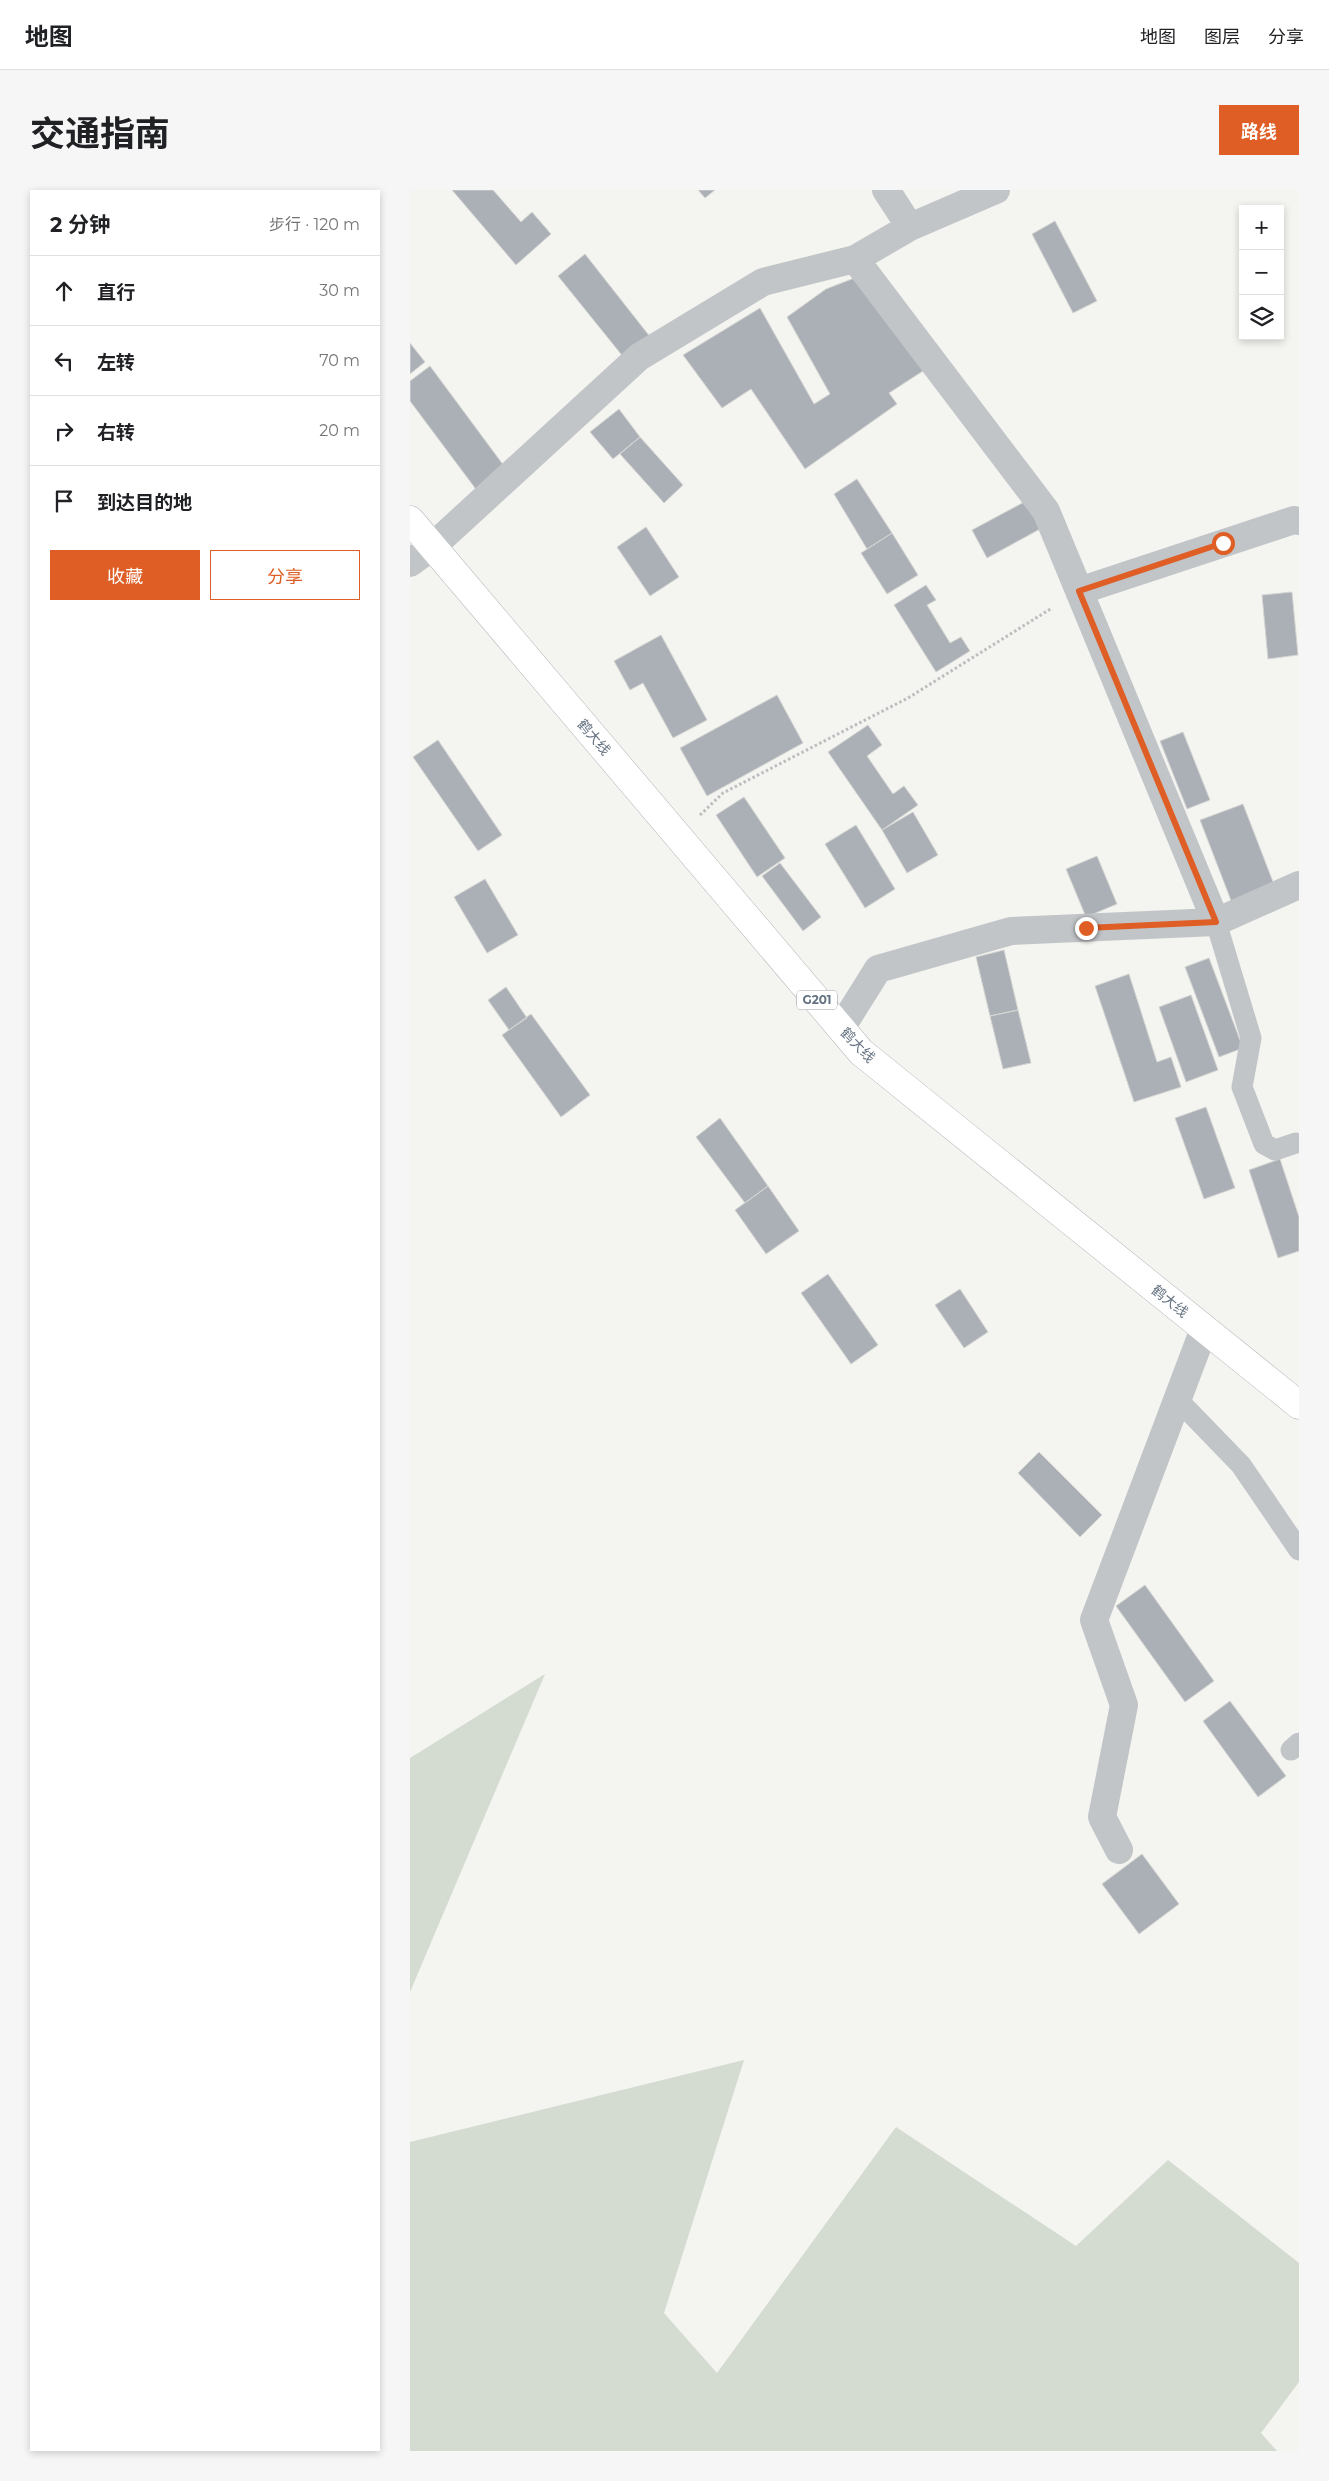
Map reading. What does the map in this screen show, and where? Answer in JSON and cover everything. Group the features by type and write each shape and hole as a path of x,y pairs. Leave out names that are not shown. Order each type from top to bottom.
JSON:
{"highway":[{"name":"鹤大线","path":"410,520 861,1052 1299,1405"}],"street":[{"path":"886,190 910,227"},
{"path":"410,563 432,546 639,357 763,282 855,259 910,227 996,190"},
{"path":"855,259 1046,510 1216,922"},
{"path":"1079,591 1294,520 1299,521"},
{"path":"841,1028 878,969 1011,931 1216,922 1299,885"},
{"path":"1119,1850 1102,1817 1124,1705 1094,1620 1204,1329"}],"lane":[{"path":"1216,922 1252,1038 1242,1087 1264,1144 1275,1150 1296,1143"},
{"path":"1178,1400 1241,1465 1299,1550"}],"path":[{"path":"678,835 723,793 908,698 1079,591"}],"shaded area":[{"path":"545,1674 410,1992 410,1758"},
{"path":"744,2060 664,2313 717,2373 896,2127 1076,2246 1168,2160 1299,2263 1299,2382 1261,2433 1277,2451 410,2451 410,2142"}],"building":[{"path":"452,190 493,190 521,222 532,212 551,234 516,265"},
{"path":"698,190 715,190 705,198"},
{"path":"1055,221 1097,301 1073,313 1032,234"},
{"path":"585,254 651,338 625,359 558,276"},
{"path":"857,277 926,369 889,393 897,404 805,469 751,389 722,408 683,355 760,308 814,404 830,394 787,317 826,289"},
{"path":"410,343 425,362 410,374"},
{"path":"430,366 507,470 478,492 410,401 410,381"},
{"path":"619,409 640,437 613,459 590,432"},
{"path":"640,437 683,485 664,503 620,454"},
{"path":"857,479 892,533 867,549 834,494"},
{"path":"1026,501 1040,529 987,558 972,530"},
{"path":"646,527 679,577 650,596 617,547"},
{"path":"892,533 918,575 887,594 861,553"},
{"path":"926,585 936,600 927,605 950,643 961,637 970,651 936,672 894,605"},
{"path":"1292,592 1298,655 1268,659 1262,595"},
{"path":"661,635 707,720 673,738 643,683 630,690 614,661"},
{"path":"777,695 803,743 707,796 680,748"},
{"path":"868,725 882,745 867,756 893,794 904,786 918,805 882,830 828,752"},
{"path":"1183,732 1210,800 1187,809 1160,741"},
{"path":"438,740 502,835 478,851 413,757"},
{"path":"744,797 785,858 757,877 716,815"},
{"path":"1243,804 1275,887 1232,903 1200,820"},
{"path":"913,812 938,855 907,873 882,830"},
{"path":"856,825 895,889 865,908 825,844"},
{"path":"1097,856 1117,904 1086,917 1066,869"},
{"path":"780,863 821,917 803,931 762,876"},
{"path":"485,879 518,935 487,953 454,897"},
{"path":"1004,950 1018,1010 990,1016 976,957"},
{"path":"1209,958 1243,1048 1219,1057 1185,967"},
{"path":"1129,974 1157,1062 1171,1057 1181,1087 1134,1102 1095,986"},
{"path":"506,987 527,1018 509,1030 488,1000"},
{"path":"1191,995 1218,1070 1186,1082 1159,1007"},
{"path":"1018,1010 1031,1063 1003,1069 990,1016"},
{"path":"531,1014 590,1095 561,1117 502,1035"},
{"path":"1206,1107 1235,1188 1204,1199 1175,1118"},
{"path":"720,1118 768,1186 745,1203 696,1137"},
{"path":"1280,1159 1299,1217 1299,1251 1278,1258 1249,1170"},
{"path":"768,1186 799,1231 766,1254 735,1210"},
{"path":"828,1274 878,1345 851,1364 801,1293"},
{"path":"960,1289 988,1332 964,1348 935,1305"},
{"path":"1039,1452 1102,1515 1080,1537 1018,1473"},
{"path":"1145,1585 1214,1681 1185,1702 1116,1606"},
{"path":"1230,1701 1286,1776 1258,1797 1203,1721"},
{"path":"1142,1854 1179,1904 1139,1934 1102,1884"}],"route":[{"path":"1086,928 1216,922 1079,591 1223,543"}]}
